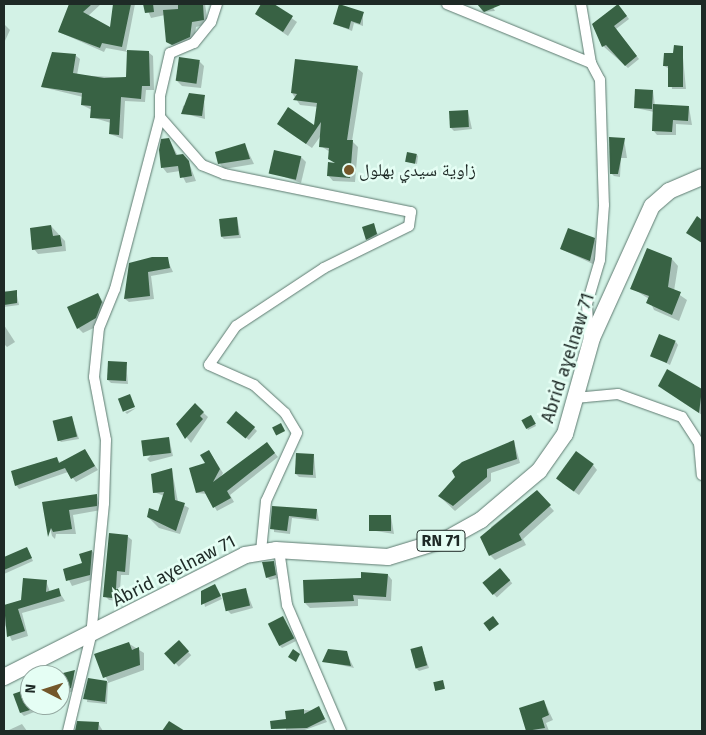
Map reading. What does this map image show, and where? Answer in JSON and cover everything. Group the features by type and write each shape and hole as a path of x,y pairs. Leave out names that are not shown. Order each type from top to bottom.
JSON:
{"main road":[{"name":"Abrid aɣelnaw 71","path":"4,677 91,636 230,561 261,551 279,550 374,558 408,553 447,538 480,520 539,471 565,434 589,346 652,206 669,191 702,177"}],"street":[{"path":"68,731 91,636 106,440 94,376 99,328 115,289 160,117 160,96 170,53 194,43 212,22 217,4"},
{"path":"447,4 591,63"},
{"path":"581,4 591,63 600,80 604,205 600,260 587,304 589,346"},
{"path":"160,117 202,165 224,174 411,212 409,226 324,268 236,326 209,365 254,385 285,413 297,433 266,501 261,551"},
{"path":"575,398 618,394 682,417 699,443 702,475"},
{"path":"279,550 290,613 341,731"}],"building":[{"path":"69,4 92,4 83,12 110,27 113,4 131,4 122,47 102,43 100,48 58,32"},
{"path":"143,4 153,4 154,12 145,13"},
{"path":"178,4 203,4 204,20 192,22 190,37 172,45 166,42 163,10 178,9"},
{"path":"261,4 274,4 293,16 283,32 255,14"},
{"path":"339,4 364,12 360,24 351,21 349,29 333,24"},
{"path":"477,4 503,4 484,12"},
{"path":"618,4 627,16 614,26 637,56 625,66 606,45 602,47 592,24"},
{"path":"674,45 683,46 683,87 668,87 668,66 663,66 664,53 673,53"},
{"path":"127,50 149,51 150,86 142,86 141,99 121,97 119,135 109,134 110,119 90,118 91,106 81,105 82,93 41,87 52,52 76,54 73,73 104,78 126,77"},
{"path":"179,57 200,60 196,84 176,81"},
{"path":"295,59 358,66 347,140 353,140 350,178 327,176 328,162 335,163 328,159 329,148 319,147 321,122 306,144 277,124 288,107 314,125 317,103 293,100 297,94 291,93"},
{"path":"635,89 653,90 652,109 634,108"},
{"path":"189,93 205,95 202,116 181,114"},
{"path":"653,104 689,106 688,121 673,120 672,132 652,131"},
{"path":"468,110 469,127 450,128 449,111"},
{"path":"609,137 625,138 618,174 610,174"},
{"path":"169,138 176,155 183,154 189,161 192,176 180,178 178,166 161,168 159,150 161,139"},
{"path":"245,143 250,159 218,164 215,152"},
{"path":"274,150 301,156 296,180 269,173"},
{"path":"407,152 417,154 415,164 405,162"},
{"path":"697,216 702,220 702,243 686,233"},
{"path":"237,217 239,235 221,237 219,219"},
{"path":"374,223 377,234 366,240 362,227"},
{"path":"51,225 53,236 60,235 62,246 32,250 30,228"},
{"path":"568,228 595,238 590,261 560,249"},
{"path":"647,248 672,258 668,287 681,292 672,315 646,303 649,296 630,289"},
{"path":"152,257 168,257 170,268 148,272 150,296 124,299 129,263"},
{"path":"17,290 17,303 4,305 4,292"},
{"path":"98,293 102,302 96,318 77,329 67,307"},
{"path":"659,334 676,341 667,363 650,356"},
{"path":"108,361 127,362 126,381 107,380"},
{"path":"667,369 702,389 699,413 658,386"},
{"path":"130,394 135,407 123,412 118,399"},
{"path":"195,403 204,412 200,416 203,419 185,439 176,424"},
{"path":"236,411 255,427 246,439 226,422"},
{"path":"531,415 536,424 526,429 521,420"},
{"path":"72,416 77,436 58,441 53,421"},
{"path":"281,423 285,431 276,436 272,428"},
{"path":"169,437 171,453 143,456 141,440"},
{"path":"514,440 517,459 487,469 487,477 453,506 438,496 455,477 452,471 462,462"},
{"path":"267,442 275,453 227,491 231,498 213,508 204,491 196,493 189,468 205,463 200,455 209,450 220,469 213,482"},
{"path":"85,449 95,466 71,479 65,468 15,486 11,471 57,457 59,463"},
{"path":"576,451 594,464 574,491 556,479"},
{"path":"296,453 314,454 313,475 295,474"},
{"path":"172,468 175,500 185,503 176,531 147,517 149,508 158,511 164,492 153,493 151,474"},
{"path":"537,490 551,505 519,534 522,540 489,556 480,537"},
{"path":"97,494 97,506 69,510 72,529 53,532 51,528 48,537 42,502"},
{"path":"272,506 317,509 316,519 289,516 287,531 270,529"},
{"path":"369,515 391,515 391,531 369,531"},
{"path":"109,533 128,535 125,572 117,571 116,589 122,589 121,599 103,597"},
{"path":"27,547 32,558 4,570 4,557"},
{"path":"92,550 90,575 66,581 63,569 82,563 79,554"},
{"path":"274,561 276,575 266,578 262,562"},
{"path":"500,568 510,580 493,595 482,583"},
{"path":"361,572 388,574 386,597 353,595 354,601 304,603 303,580 361,578"},
{"path":"23,578 47,580 46,592 59,588 61,596 18,609 25,631 7,637 4,605 21,600"},
{"path":"215,584 221,596 201,605 201,591"},
{"path":"246,588 250,606 226,611 222,594"},
{"path":"283,616 294,638 279,646 268,624"},
{"path":"493,616 499,624 489,631 483,623"},
{"path":"179,640 189,651 174,665 164,653"},
{"path":"129,642 132,650 139,647 140,665 103,678 94,654"},
{"path":"422,646 427,665 416,668 410,649"},
{"path":"293,649 300,654 296,662 288,657"},
{"path":"328,649 347,651 351,666 322,662"},
{"path":"75,670 70,688 70,671"},
{"path":"88,678 107,681 105,702 83,699"},
{"path":"443,680 445,689 435,691 433,682"},
{"path":"20,692 20,713 13,694"},
{"path":"544,700 549,715 542,718 545,728 526,731 519,708"},
{"path":"319,706 325,719 307,728 271,729 270,721 286,719 285,711 304,709 304,714"},
{"path":"77,721 99,722 98,731 75,731"},
{"path":"169,721 185,731 162,731"}],"place":[{"name":"زاوية سيدي بهلول","path":"349,170"}]}
